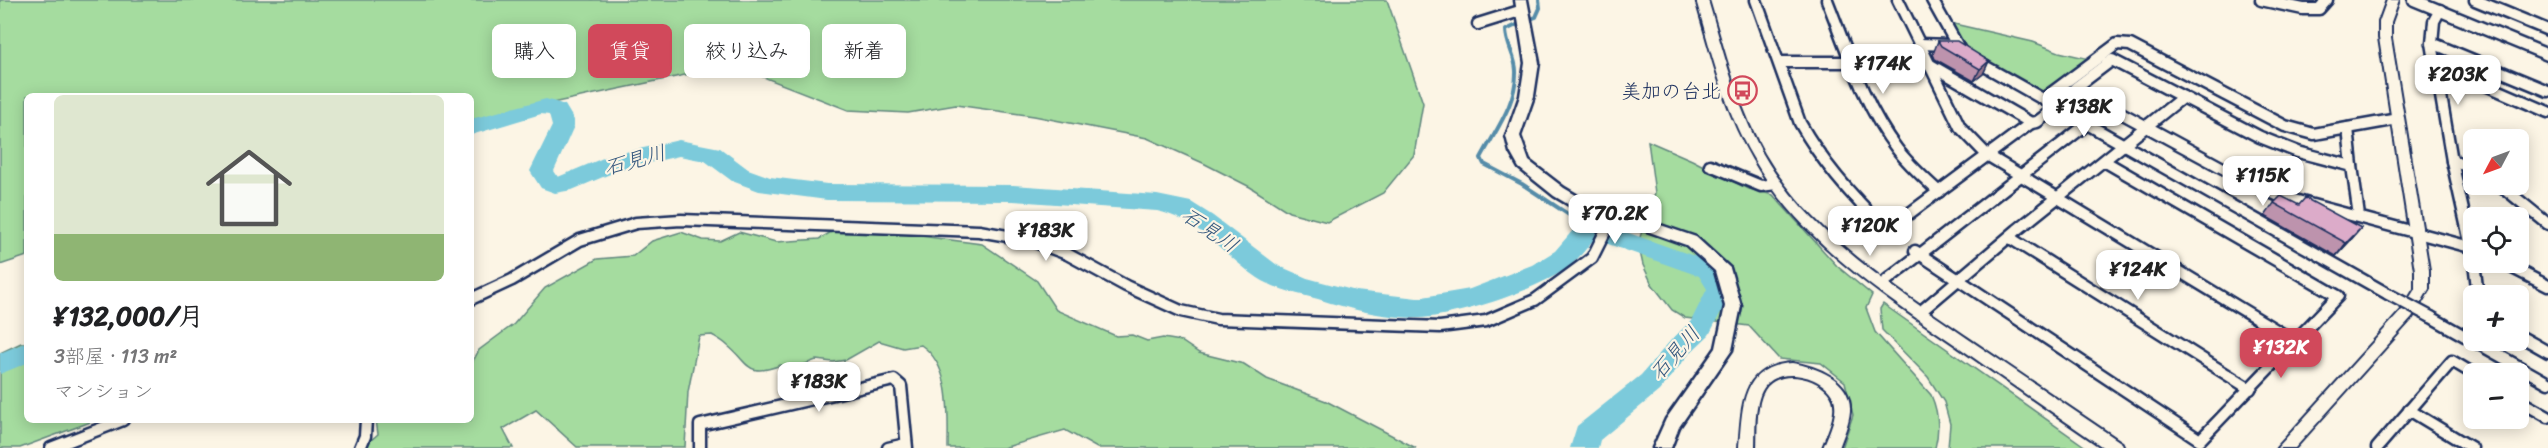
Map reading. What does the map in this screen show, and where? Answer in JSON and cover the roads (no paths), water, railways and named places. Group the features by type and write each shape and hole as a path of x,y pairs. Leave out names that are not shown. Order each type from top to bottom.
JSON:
{"main road":[{"path":"1524,13 1532,63 1527,96 1513,136 1517,152 1524,164 1559,192 1612,218 1642,224 1691,241 1722,268 1733,306 1724,350 1672,424 1662,448"}],"street":[{"path":"1702,0 1740,121 1776,184 1806,221 1839,253 1878,284 2116,448"},
{"path":"1756,0 1800,123 1808,139 1836,179 1890,232 1987,155 2057,107"},
{"path":"1827,0 1888,136 1919,174 1939,192"},
{"path":"1898,0 1960,127 1987,155 2296,342"},
{"path":"1932,0 1961,53 2548,383"},
{"path":"2261,0 2303,9 2319,9 2327,0"},
{"path":"2284,448 2387,336 2422,289 2422,270 2385,38 2385,22 2393,0"},
{"path":"2414,0 2548,55"},
{"path":"2475,0 2548,30"},
{"path":"2440,10 2436,15 2432,31 2432,43 2452,161 2463,207"},
{"path":"1478,24 1505,14 1524,13"},
{"path":"2432,43 2548,91"},
{"path":"1919,44 1957,45"},
{"path":"2043,99 2116,44 2130,45 2285,126 2314,134 2398,119"},
{"path":"2352,166 2279,146 2112,60 2075,88 2145,128 2279,196 2463,245"},
{"path":"1780,62 1919,62 1929,64 2031,123"},
{"path":"2435,63 2548,112"},
{"path":"1919,313 2056,197 2183,97"},
{"path":"1887,280 1918,252 2087,124"},
{"path":"2348,128 2359,216"},
{"path":"1918,252 2200,440 2338,296 2104,161"},
{"path":"2452,161 2463,164"},
{"path":"1710,165 1749,183 1767,186 1776,184"},
{"path":"2512,195 2548,224"},
{"path":"474,298 512,280 580,240 636,223 661,220 979,231 1030,240 1067,254 1126,286 1182,311 1218,319 1440,327 1486,321 1535,300 1592,258 1612,218"},
{"path":"2010,238 2250,389"},
{"path":"2523,273 2548,286"},
{"path":"2529,341 2548,352"},
{"path":"2377,448 2452,361 2463,368"},
{"path":"1747,448 1754,401 1762,379 1775,371 1790,368 1808,372 1823,380 1836,390 1841,399 1842,410 1831,448"},
{"path":"700,448 700,425 894,380 901,386 907,446 888,448"},
{"path":"2529,406 2548,417"},
{"path":"2409,410 2472,448"},
{"path":"51,448 115,423"},
{"path":"360,448 365,435 366,423"}],"waterway":[{"path":"1528,20 1536,17 1540,8 1539,0"},
{"path":"1521,23 1506,30 1516,66 1513,94 1481,158 1484,164 1522,184 1589,228"},
{"name":"石見川","path":"474,126 540,107 546,106 557,110 563,120 563,126 542,171 549,182 555,185 564,184 616,162 679,148 712,154 740,175 767,185 827,192 1013,193 1157,203 1183,208 1205,222 1268,272 1300,285 1356,301 1417,308 1473,298 1541,272 1564,257 1589,228 1708,270 1720,289 1700,328 1681,346 1650,383 1587,434 1584,448"},
{"name":"石見川","path":"0,364 24,353"}],"place":[{"name":"美加の台北","path":"1742,91"}]}
